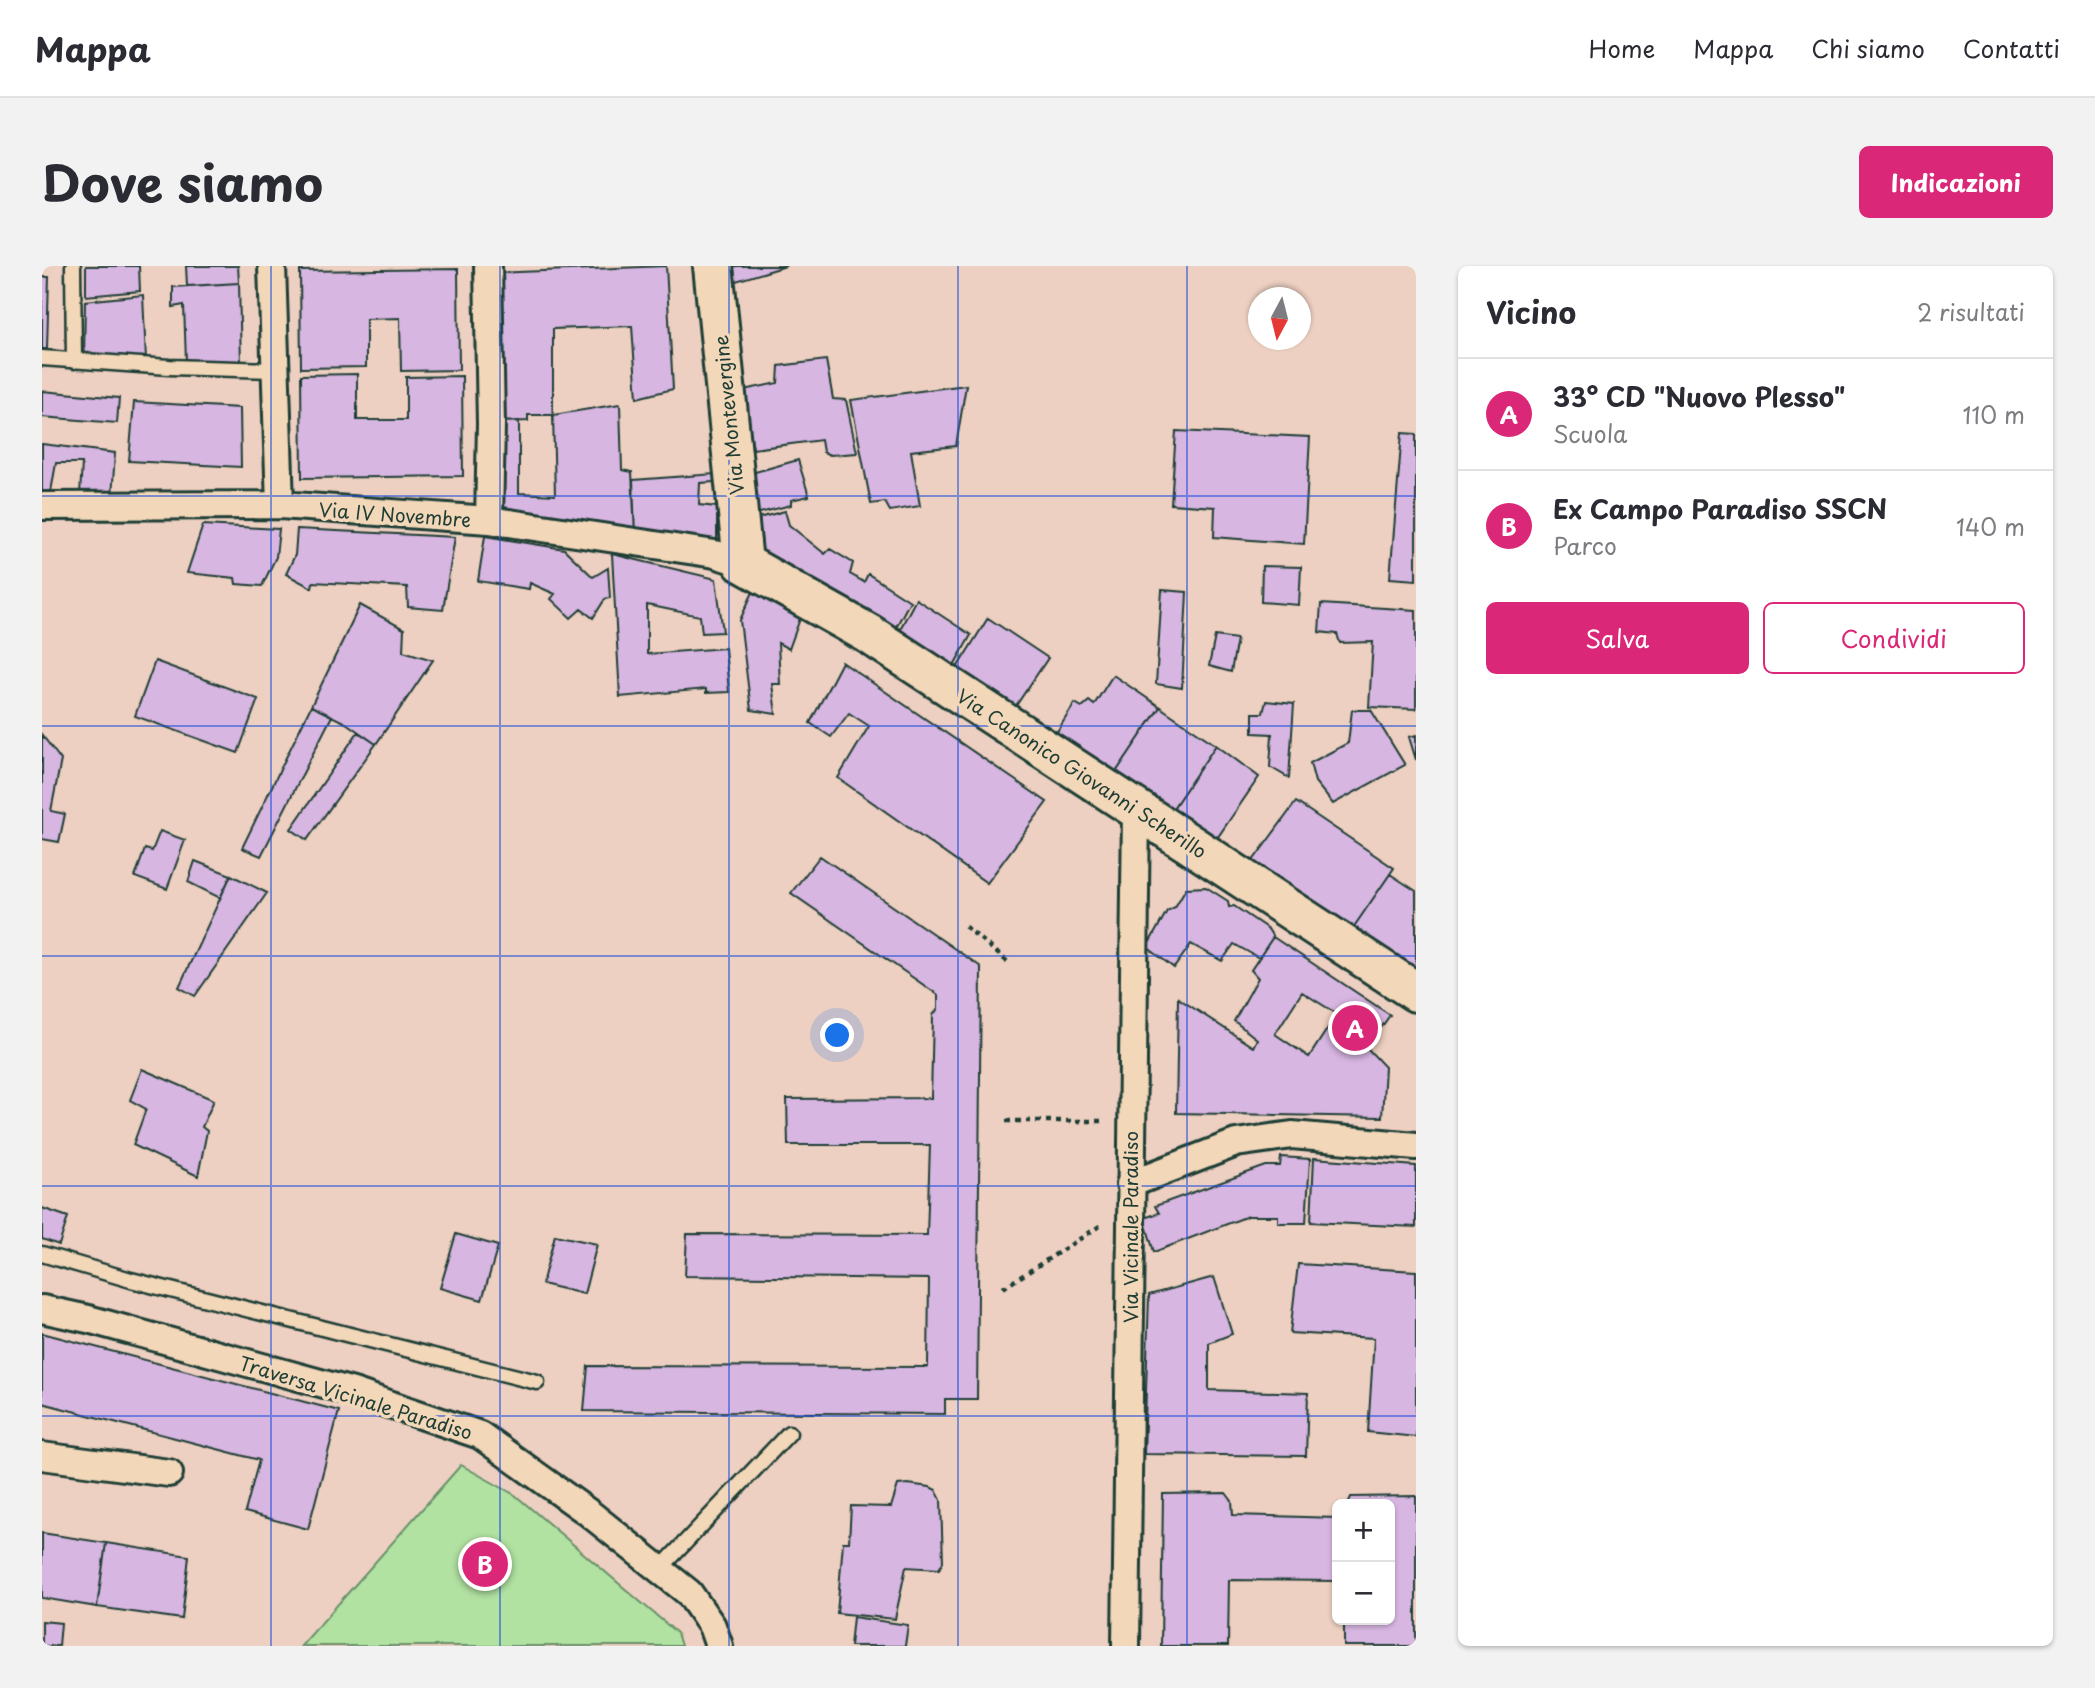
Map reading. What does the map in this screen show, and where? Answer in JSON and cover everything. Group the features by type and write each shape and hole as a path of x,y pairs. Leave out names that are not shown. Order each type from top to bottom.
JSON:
{"street":[{"path":"272,266 280,505"},
{"path":"488,266 491,424 489,520"},
{"name":"Via Montevergine","path":"713,266 743,563"},
{"name":"Via IV Novembre","path":"42,506 280,505 489,520 715,554 743,563"},
{"name":"Via Canonico Giovanni Scherillo","path":"743,563 869,634 1416,992"},
{"name":"Via Vicinale Paradiso","path":"1126,1646 1136,808"},
{"path":"1130,1195 1236,1143 1292,1135 1416,1146"},
{"name":"Traversa Vicinale Paradiso","path":"42,1309 88,1319 353,1392 480,1435 589,1513 689,1593 712,1626 719,1646"},
{"path":"42,1456 169,1473"}],"lane":[{"path":"73,266 74,361"},
{"path":"42,358 275,370"},
{"path":"42,1254 131,1280 537,1382"},
{"path":"659,1570 789,1433"}],"path":[{"path":"965,926 1009,963"},
{"path":"1006,1121 1131,1121"},
{"path":"1003,1288 1130,1195"}],"green space":[{"path":"461,1465 515,1495 677,1633 681,1646 301,1646"}],"building":[{"path":"86,266 139,266 140,291 86,296"},
{"path":"186,266 238,266 239,283 187,286"},
{"path":"666,266 673,389 637,398 632,326 553,329 553,415 528,415 528,421 499,422 495,273"},
{"path":"725,266 786,266 726,284"},
{"path":"458,269 459,370 401,371 400,318 366,319 366,367 301,368 300,271"},
{"path":"42,277 49,277 47,349 42,349"},
{"path":"239,283 241,364 186,361 184,305 173,307 173,287"},
{"path":"143,295 146,360 84,357 85,301"},
{"path":"826,360 833,399 846,400 857,453 830,455 823,452 821,440 753,449 743,390 778,383 779,366"},
{"path":"357,374 357,420 406,420 406,377 462,376 463,476 302,478 301,375"},
{"path":"966,385 956,446 911,451 920,506 890,511 885,502 871,504 851,400"},
{"path":"42,391 119,398 117,423 42,417"},
{"path":"134,402 240,408 241,467 129,461"},
{"path":"620,404 622,470 632,472 635,535 500,516 499,422 519,421 519,493 555,495 553,415"},
{"path":"1176,431 1310,437 1304,544 1214,537 1215,507 1171,504"},
{"path":"1402,433 1416,434 1416,580 1390,578"},
{"path":"42,444 115,453 112,497 80,494 82,463 56,463 51,492 42,491"},
{"path":"798,460 809,496 791,500 791,505 748,516 741,476"},
{"path":"715,474 714,482 700,483 699,505 717,507 717,541 635,535 633,480"},
{"path":"785,511 789,525 825,554 830,549 853,563 850,574 864,582 868,574 910,601 889,640 754,547 747,521"},
{"path":"203,525 279,529 276,557 262,586 236,584 235,578 187,573"},
{"path":"297,529 455,537 443,610 408,607 407,587 313,582 312,588 286,574 295,555"},
{"path":"485,536 564,549 593,577 608,568 610,598 605,599 593,618 581,609 571,618 551,599 555,594 530,583 529,589 478,581"},
{"path":"612,554 716,579 723,632 702,633 700,616 647,605 647,654 725,648 729,692 706,693 706,689 620,697"},
{"path":"1262,566 1301,567 1299,605 1261,602"},
{"path":"1162,590 1187,592 1182,688 1156,684"},
{"path":"753,592 802,613 789,649 778,643 780,684 772,684 776,714 751,710 740,620"},
{"path":"916,599 971,635 953,667 899,631"},
{"path":"1321,604 1416,610 1416,709 1369,707 1373,642 1340,643 1337,634 1319,632"},
{"path":"360,605 404,629 403,651 433,660 376,744 346,723 311,706"},
{"path":"988,618 1048,658 1013,710 955,671"},
{"path":"1215,636 1237,639 1231,672 1209,666"},
{"path":"155,661 258,699 238,753 135,716"},
{"path":"842,662 1047,802 987,883 838,778 869,726 849,713 831,737 810,723"},
{"path":"1113,675 1160,707 1112,778 1053,738 1075,703 1082,707 1089,701 1094,705"},
{"path":"1266,701 1294,704 1289,778 1270,767 1272,734 1253,733 1253,713 1263,713"},
{"path":"311,706 332,716 261,856 242,848"},
{"path":"1160,707 1216,745 1167,817 1112,778"},
{"path":"1352,710 1371,710 1405,765 1333,804 1315,782 1310,763 1348,743"},
{"path":"358,732 376,744 307,840 291,829"},
{"path":"42,735 61,760 51,811 65,814 59,842 42,839"},
{"path":"1416,735 1416,760 1409,737"},
{"path":"1216,745 1259,777 1211,847 1167,817"},
{"path":"1296,802 1394,868 1353,928 1247,869"},
{"path":"160,831 185,840 167,889 135,877 145,849 152,851"},
{"path":"820,856 981,967 977,1399 945,1399 945,1414 584,1411 588,1366 928,1367 929,1279 685,1276 687,1234 927,1235 930,1145 788,1145 787,1099 931,1098 933,1015 938,1009 938,995 791,893"},
{"path":"195,861 231,875 220,898 188,882"},
{"path":"1390,874 1416,891 1416,972 1353,928"},
{"path":"231,875 267,893 195,996 179,987"},
{"path":"1206,887 1228,901 1229,907 1234,906 1268,929 1273,937 1259,958 1234,944 1222,961 1191,944 1174,968 1147,947 1167,911 1175,907 1186,888"},
{"path":"1273,937 1390,1015 1367,1048 1385,1067 1382,1117 1176,1113 1178,998 1253,1047 1257,1039 1234,1021 1258,978 1251,970","holes":["1302,992 1337,1014 1309,1057 1275,1034"]},
{"path":"142,1069 214,1100 202,1127 207,1131 198,1176 133,1145 146,1109 130,1100"},
{"path":"1281,1157 1310,1159 1306,1223 1278,1223 1278,1216 1248,1216 1154,1252 1144,1218 1159,1213 1155,1206 1266,1166 1280,1166"},
{"path":"1314,1158 1416,1166 1416,1227 1311,1222"},
{"path":"42,1208 68,1217 59,1245 42,1239"},
{"path":"456,1234 498,1246 482,1300 440,1288"},
{"path":"555,1235 597,1244 584,1294 542,1284"},
{"path":"1298,1264 1416,1271 1416,1437 1368,1432 1374,1338 1290,1333"},
{"path":"1214,1277 1232,1334 1209,1343 1209,1390 1308,1393 1306,1456 1144,1454 1149,1295"},
{"path":"42,1333 339,1411 308,1529 245,1512 259,1460 42,1403"},
{"path":"898,1485 930,1487 936,1490 941,1500 943,1562 939,1569 906,1567 895,1619 837,1613 843,1542 849,1542 851,1506 891,1507"},
{"path":"1226,1493 1232,1501 1233,1515 1332,1518 1332,1581 1229,1580 1228,1646 1161,1646 1163,1494"},
{"path":"1416,1496 1416,1646 1344,1646 1344,1625 1395,1625 1395,1499 1350,1499"},
{"path":"42,1533 106,1543 97,1607 42,1598"},
{"path":"106,1543 189,1556 182,1619 97,1607"},
{"path":"853,1617 908,1625 905,1646 850,1646"},
{"path":"42,1621 61,1623 59,1646 42,1646"}],"place":[{"name":"33° CD \"Nuovo Plesso\"","path":"1355,1028"},
{"name":"Ex Campo Paradiso SSCN","path":"485,1564"}]}
